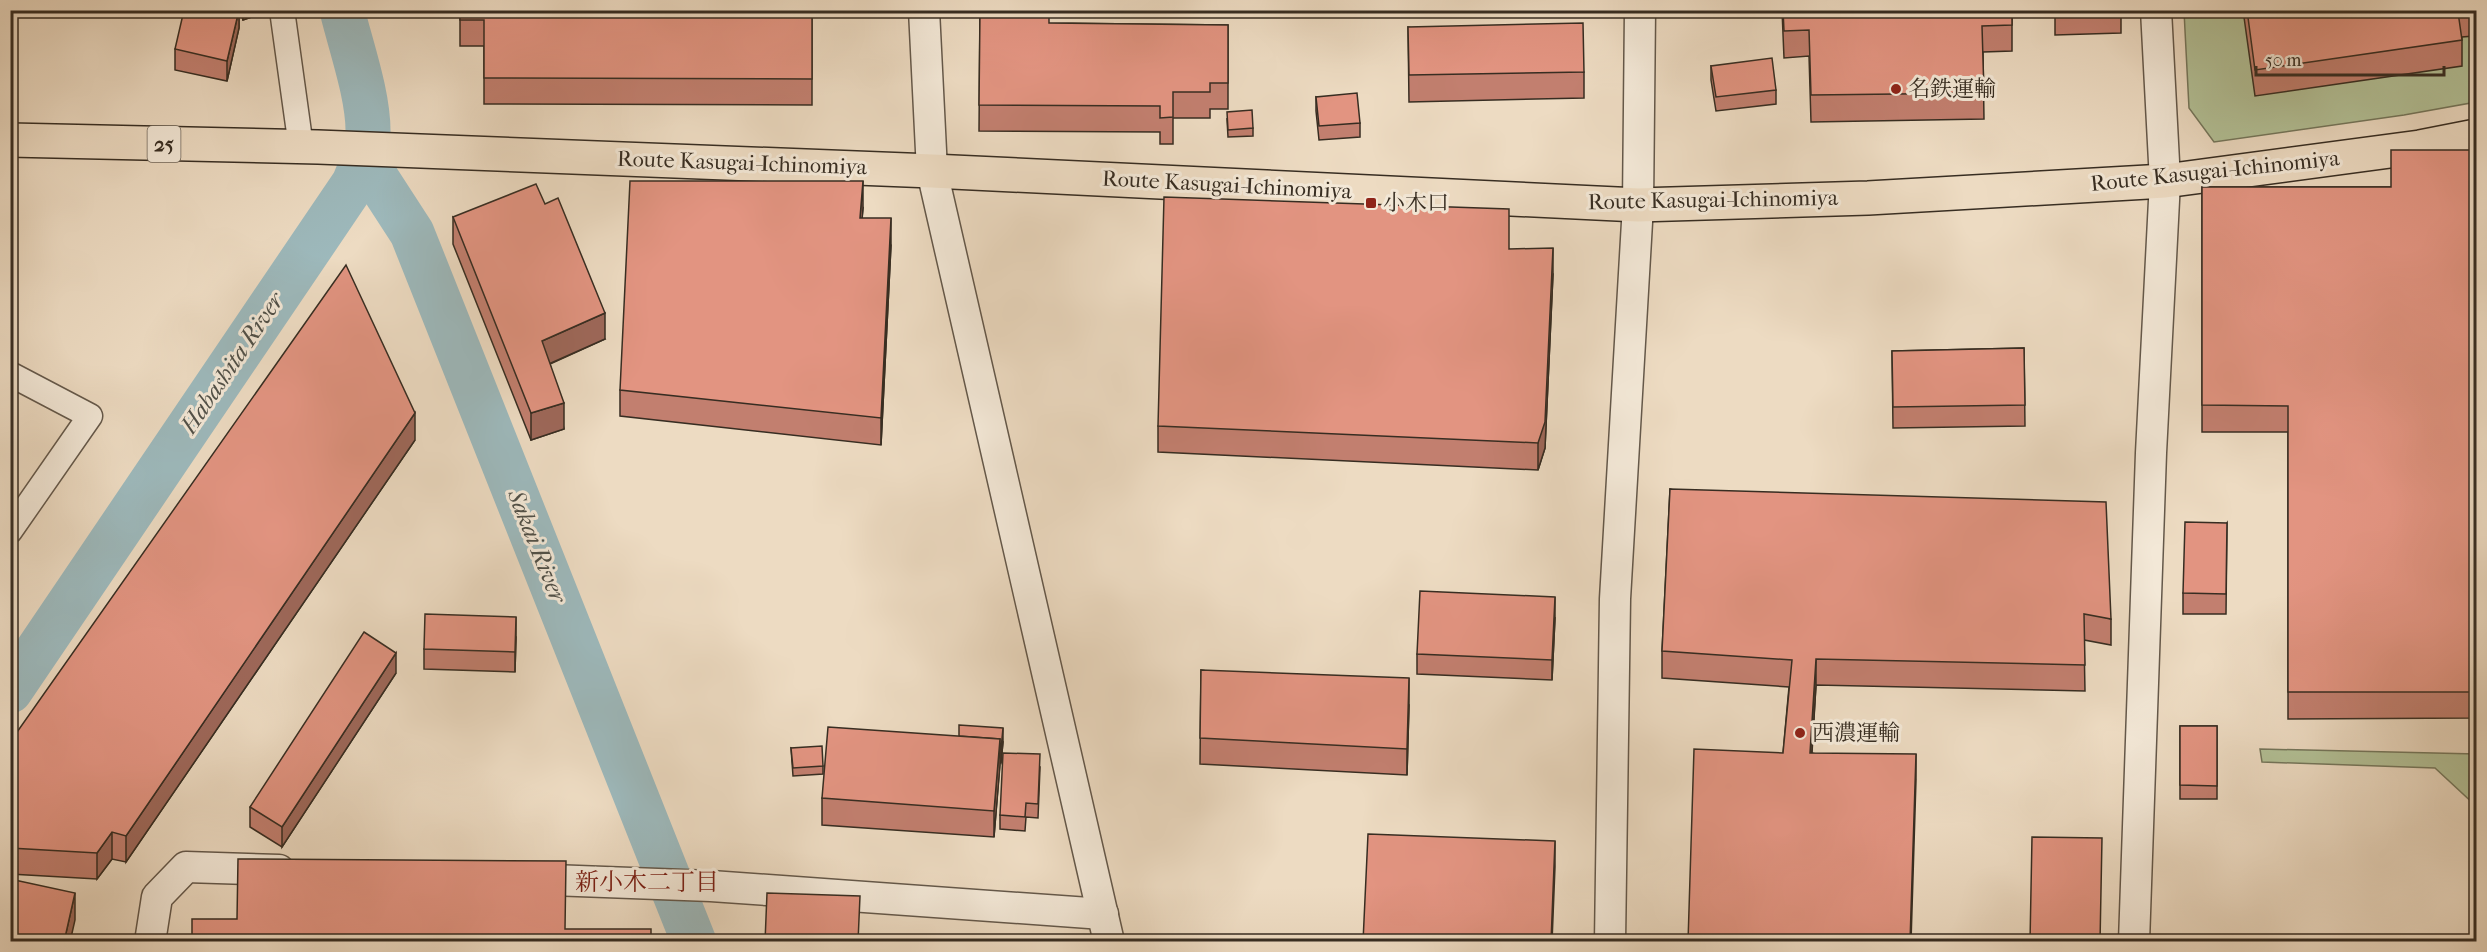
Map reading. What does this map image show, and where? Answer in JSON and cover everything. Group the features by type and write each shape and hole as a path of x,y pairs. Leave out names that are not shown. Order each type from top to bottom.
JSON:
{"main road":[{"name":"Route Kasugai-Ichinomiya","path":"10,140 310,147 932,171 1638,205 1868,198 2165,181 2420,147 2476,136"}],"street":[{"path":"282,10 310,147"},
{"path":"504,878 711,886 1106,928 932,171 924,10"},
{"path":"1610,942 1615,599 1638,205 1640,10"},
{"path":"2134,942 2151,453 2165,181 2156,10"},
{"path":"10,374 90,416 10,531"},
{"path":"150,942 157,897 186,867 304,871"}],"green space":[{"path":"2184,11 2476,11 2476,102 2404,115 2214,142 2189,108"},
{"path":"2260,749 2476,754 2476,806 2435,768 2262,762"}],"building":[{"path":"184,10 239,10 227,61 175,49"},
{"path":"460,10 812,10 812,79 484,78 484,20 460,20"},
{"path":"980,10 1049,10 1049,23 1228,25 1228,83 1210,83 1210,92 1173,92 1173,117 1160,118 1160,106 979,105"},
{"name":"名鉄運輸","path":"1783,10 2012,10 2012,25 1982,26 1984,93 1811,95 1809,30 1784,31"},
{"path":"2247,10 2465,10 2458,12 2462,40 2255,70"},
{"path":"1583,23 1584,72 1409,75 1408,27"},
{"path":"1772,58 1776,90 1716,97 1711,66"},
{"path":"1357,93 1360,123 1319,126 1316,97"},
{"path":"1252,110 1253,128 1228,130 1227,112"},
{"path":"2391,150 2476,150 2476,692 2288,692 2288,406 2202,405 2202,187 2391,187"},
{"path":"630,181 863,181 860,218 891,218 881,418 620,390"},
{"path":"536,184 545,204 558,198 605,313 542,341 564,403 531,413 453,217"},
{"path":"1164,197 1509,209 1509,249 1553,248 1545,422 1538,443 1158,426"},
{"path":"346,265 415,413 126,836 112,832 97,853 10,848 10,742"},
{"path":"2024,348 2025,405 1893,407 1892,351"},
{"name":"西濃運輸","path":"1670,489 2106,502 2111,619 2084,614 2085,665 1816,659 1810,753 1916,754 1910,942 1688,942 1694,749 1783,753 1792,660 1662,651"},
{"path":"2185,522 2227,523 2226,594 2183,593"},
{"path":"1420,591 1555,597 1552,660 1417,654"},
{"path":"425,614 516,617 515,652 424,649"},
{"path":"364,632 396,653 282,827 250,807"},
{"path":"1201,670 1409,678 1407,749 1200,738"},
{"path":"959,725 1003,728 1001,749 1000,739 959,736"},
{"path":"2180,726 2217,726 2217,786 2180,785"},
{"path":"828,727 1000,739 994,811 822,798"},
{"path":"822,746 823,766 793,768 791,748"},
{"path":"1003,753 1040,754 1038,804 1026,803 1025,817 1000,815"},
{"path":"1368,834 1555,841 1551,942 1363,942"},
{"path":"2032,837 2102,838 2100,942 2030,942"},
{"path":"238,859 566,861 565,929 651,929 651,942 192,942 192,919 237,919"},
{"path":"10,879 75,893 64,942 10,942"},
{"path":"767,893 860,896 858,942 765,942"}],"waterway":[{"name":"Habashita River","path":"10,691 354,183 366,147 368,120 363,88 342,10"},
{"name":"Sakai River","path":"364,159 412,233 694,942"}],"place":[{"name":"名鉄運輸","path":"1896,89"},
{"name":"小木口","path":"1371,203"},
{"name":"西濃運輸","path":"1800,733"}],"district":[{"name":"新小木二丁目","path":"647,882"}]}
